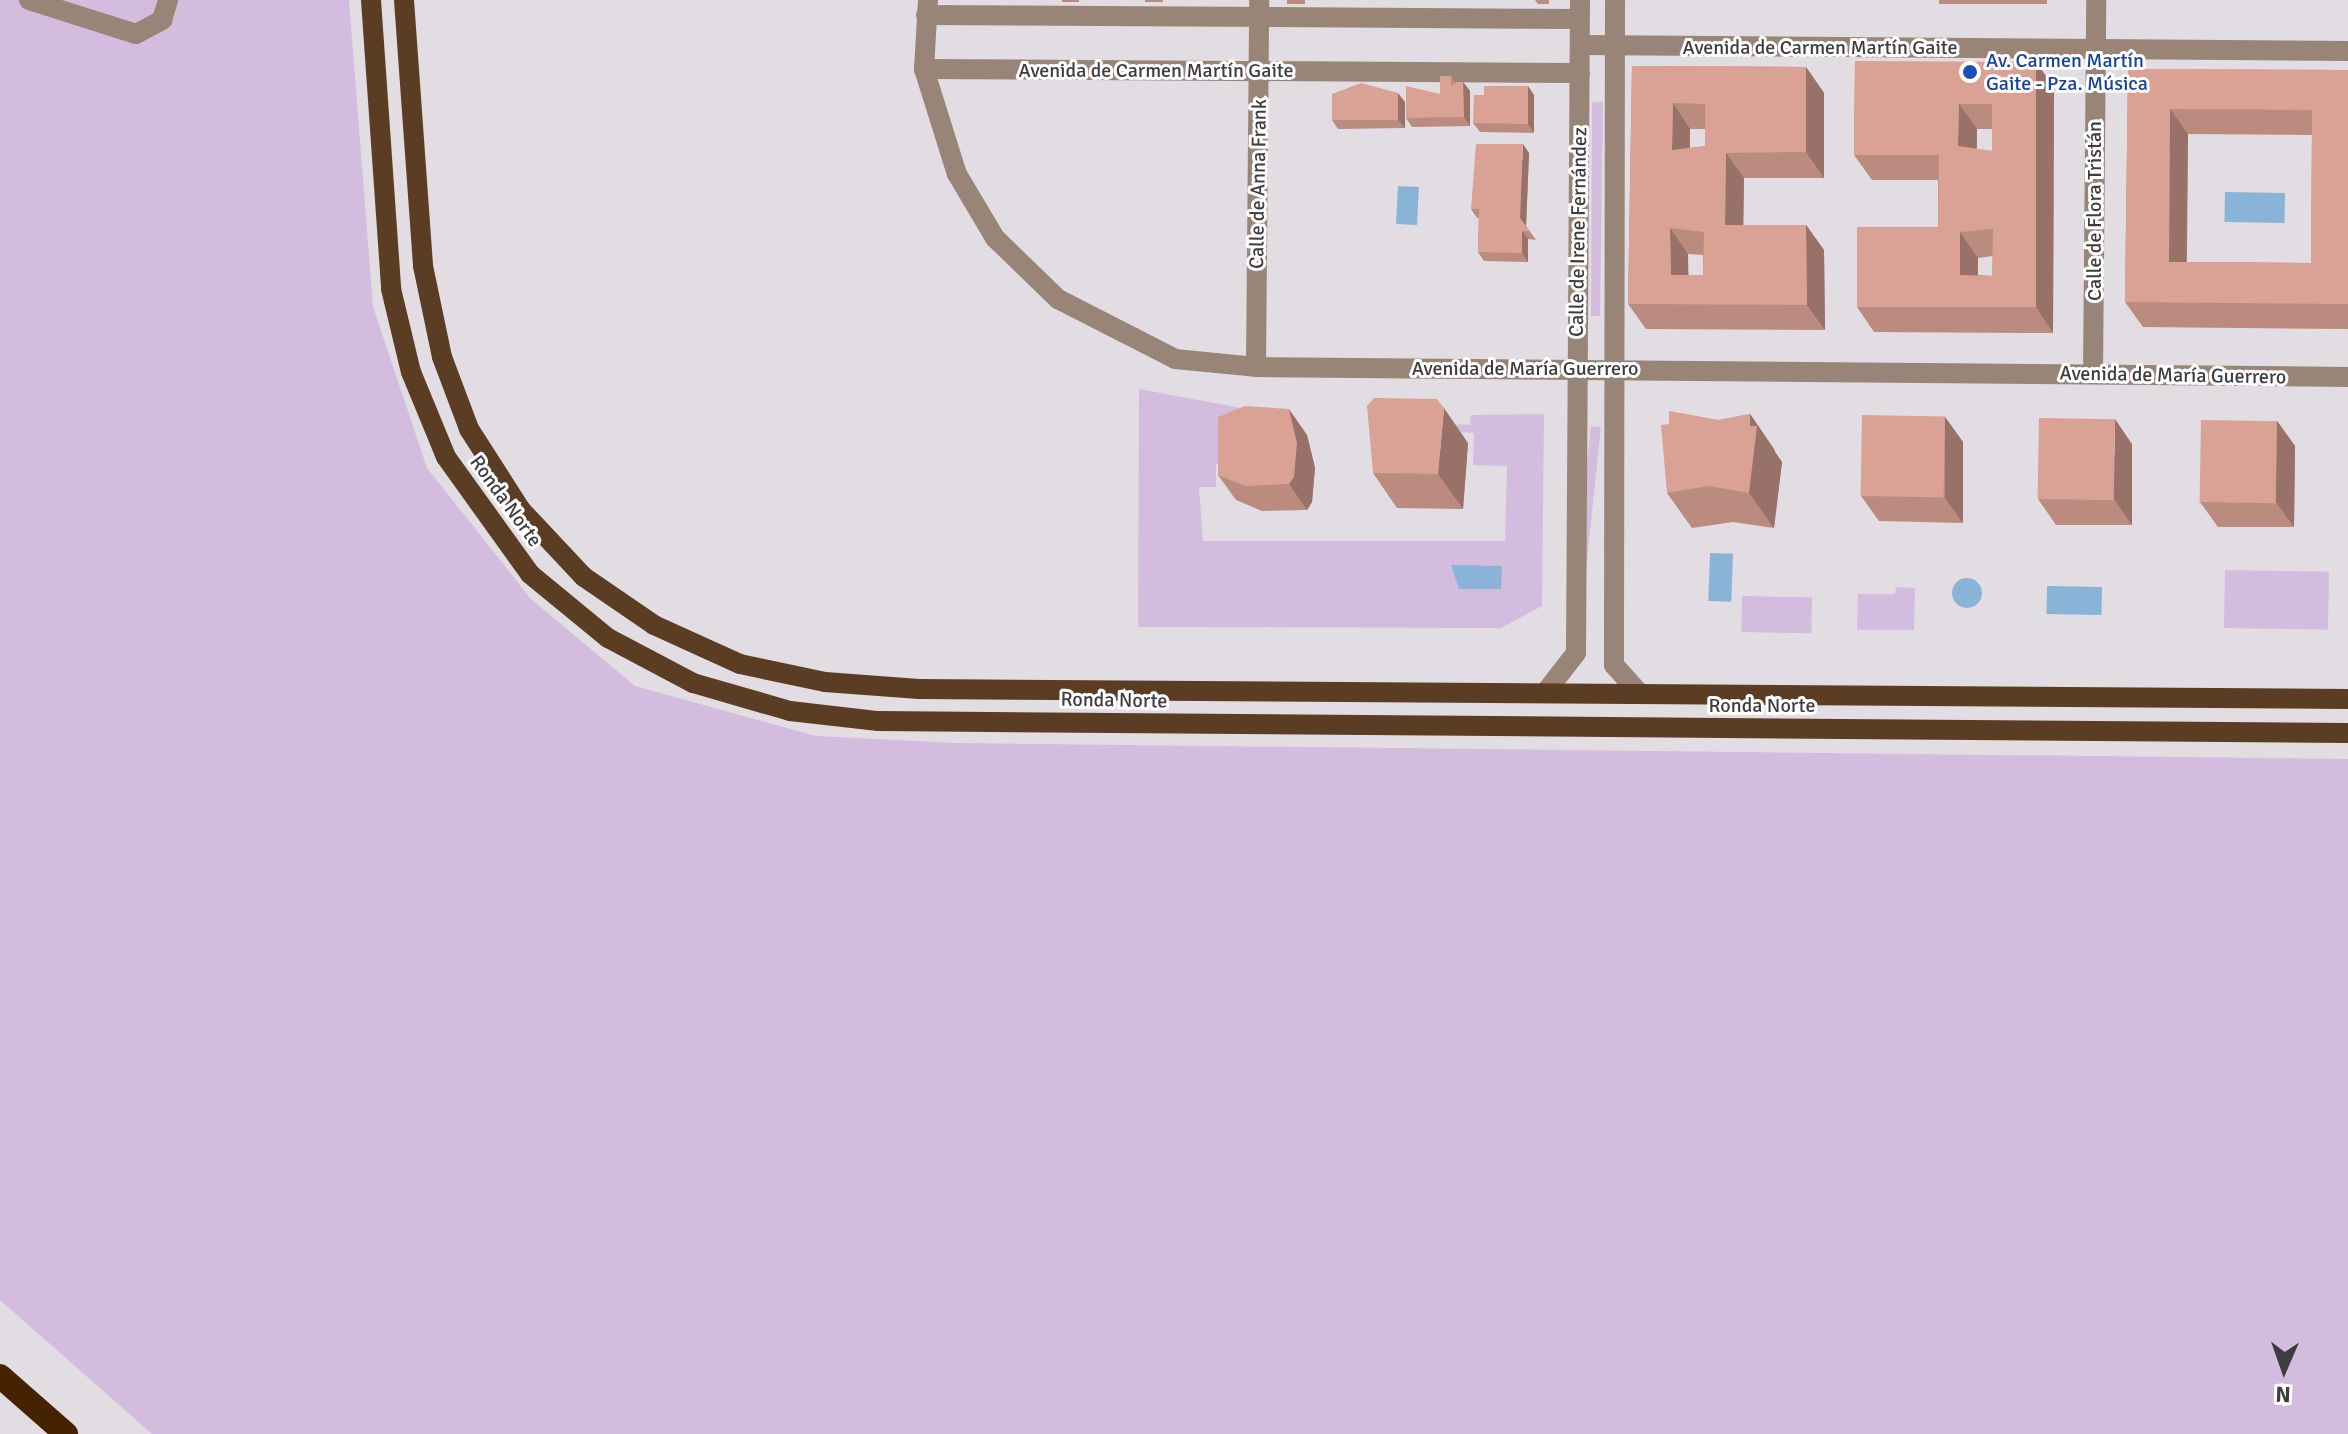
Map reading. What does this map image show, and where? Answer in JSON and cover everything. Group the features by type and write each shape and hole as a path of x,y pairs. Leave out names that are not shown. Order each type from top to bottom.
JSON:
{"highway":[{"path":"0,1376 66,1434"}],"main road":[{"name":"Ronda Norte","path":"371,0 391,289 411,372 446,457 499,539 548,591 608,638 693,683 790,711 878,721 2348,733"},
{"name":"Ronda Norte","path":"404,0 423,266 454,393 477,445 521,510 584,577 629,611 740,664 873,687 2348,699"}],"street":[{"path":"29,0 136,34 162,20 168,0"},
{"name":"Calle de Irene Fernández","path":"1615,0 1614,665 1639,693"},
{"name":"Calle de Flora Tristán","path":"2093,374 2096,0"},
{"path":"927,8 1580,9"},
{"name":"Avenida de María Guerrero","path":"927,8 924,69 957,174 1024,271 1107,329 1175,359 1256,367 2348,377"},
{"name":"Calle de Anna Frank","path":"1256,367 1259,8"},
{"name":"Calle de Irene Fernández","path":"1545,693 1576,653 1580,9"},
{"name":"Avenida de Carmen Martín Gaite","path":"1580,45 2348,51"},
{"name":"Avenida de Carmen Martín Gaite","path":"924,69 1580,73"}],"shaded area":[{"path":"0,0 349,0 373,307 427,468 531,599 635,686 816,736 956,743 2348,759 2348,1434 152,1434 0,1300"},
{"path":"1592,102 1603,102 1600,316 1591,316"},
{"path":"1139,389 1241,408 1233,464 1216,464 1216,487 1199,487 1203,541 1505,541 1507,466 1473,465 1474,433 1445,431 1445,424 1470,425 1471,415 1544,414 1542,606 1501,628 1138,627"},
{"path":"1591,426 1601,427 1581,615 1571,614"},
{"path":"2225,570 2329,572 2328,630 2224,628"},
{"path":"1896,587 1915,588 1914,630 1857,630 1858,594 1895,594"},
{"path":"1742,596 1812,597 1811,633 1741,632"}],"water":[{"path":"1398,186 1419,187 1417,225 1396,224"},
{"path":"2225,192 2285,193 2284,223 2224,222"},
{"path":"1710,553 1733,554 1731,602 1708,601"},
{"path":"1451,565 1502,566 1501,589 1459,589"},
{"path":"1967,578 1978,582 1982,593 1978,604 1967,608 1956,604 1952,593 1956,582"},
{"path":"2047,586 2102,587 2102,615 2047,614"}],"building":[{"path":"1855,61 2036,62 2036,307 1857,307 1857,227 1938,227 1939,155 1854,155","holes":["1959,104 1992,104 1992,151 1958,146","1993,229 1992,276 1960,275 1960,232"]},
{"path":"1632,66 1806,67 1806,152 1726,153 1725,225 1806,225 1807,305 1628,304","holes":["1673,103 1705,104 1705,146 1672,150","1670,228 1704,232 1703,275 1671,275"]},
{"path":"2128,69 2348,70 2348,304 2125,302","holes":["2170,109 2312,110 2311,263 2169,262"]},
{"path":"1440,76 1451,76 1451,85 1463,82 1464,117 1406,118 1406,86 1440,94"},
{"path":"1361,83 1398,93 1398,120 1332,120 1332,94"},
{"path":"1484,86 1528,86 1528,124 1473,123 1474,95 1484,95"},
{"path":"1476,144 1523,144 1520,218 1530,231 1522,231 1522,253 1478,252 1479,209 1471,209"},
{"path":"1374,398 1437,399 1444,408 1438,474 1373,473 1367,406"},
{"path":"1245,406 1289,409 1297,443 1294,477 1289,484 1245,486 1218,475 1218,417"},
{"path":"1669,411 1719,420 1750,414 1750,426 1757,426 1749,493 1709,486 1667,493 1661,425 1669,424"},
{"path":"1862,415 1945,416 1944,497 1861,496"},
{"path":"2039,418 2115,419 2114,500 2038,499"},
{"path":"2201,420 2277,421 2276,503 2200,502"}],"place":[{"name":"Av. Carmen Martín Gaite - Pza. Música","path":"1970,72"}]}
